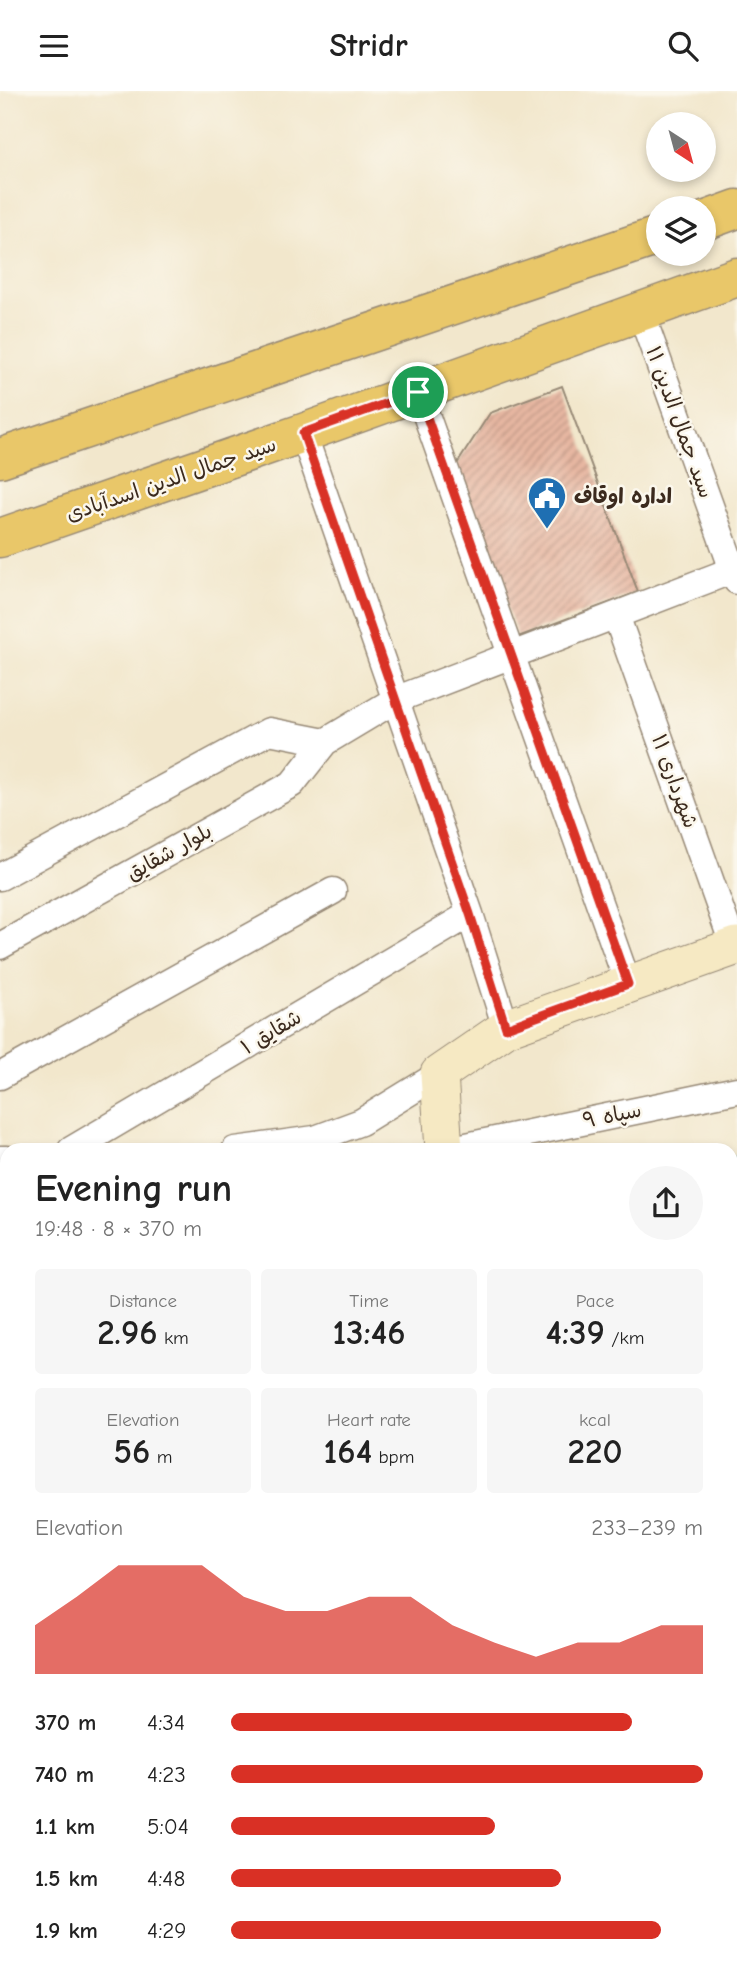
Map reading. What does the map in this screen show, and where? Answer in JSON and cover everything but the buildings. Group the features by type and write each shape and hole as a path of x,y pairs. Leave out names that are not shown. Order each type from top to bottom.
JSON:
{"main road":[{"path":"716,217 737,209"},
{"path":"0,458 646,240"},
{"name":"سید جمال الدین اسدآبادی","path":"0,538 737,278"}],"street":[{"name":"سید جمال الدین ۱۱","path":"641,313 735,576"},
{"path":"418,392 628,984"},
{"path":"303,433 470,914 506,1028"},
{"name":"بلوار شقایق","path":"0,946 292,784 326,742 395,700 616,615 735,576"},
{"name":"شهرداری ۱۱","path":"616,615 735,946"},
{"path":"0,877 269,731 326,742"},
{"path":"0,1076 332,891"},
{"name":"شقایق ۱","path":"83,1143 470,914"},
{"path":"286,1143 315,1139 361,1122 439,1074 506,1028 735,946"},
{"path":"439,1074 445,1143"},
{"name":"سپاه ۹","path":"480,1143 737,1090"}],"place":[{"name":"اداره اوقاف","path":"547,530"}],"route":[{"path":"418,392 628,984 506,1028 470,914 303,433 418,392"}]}
